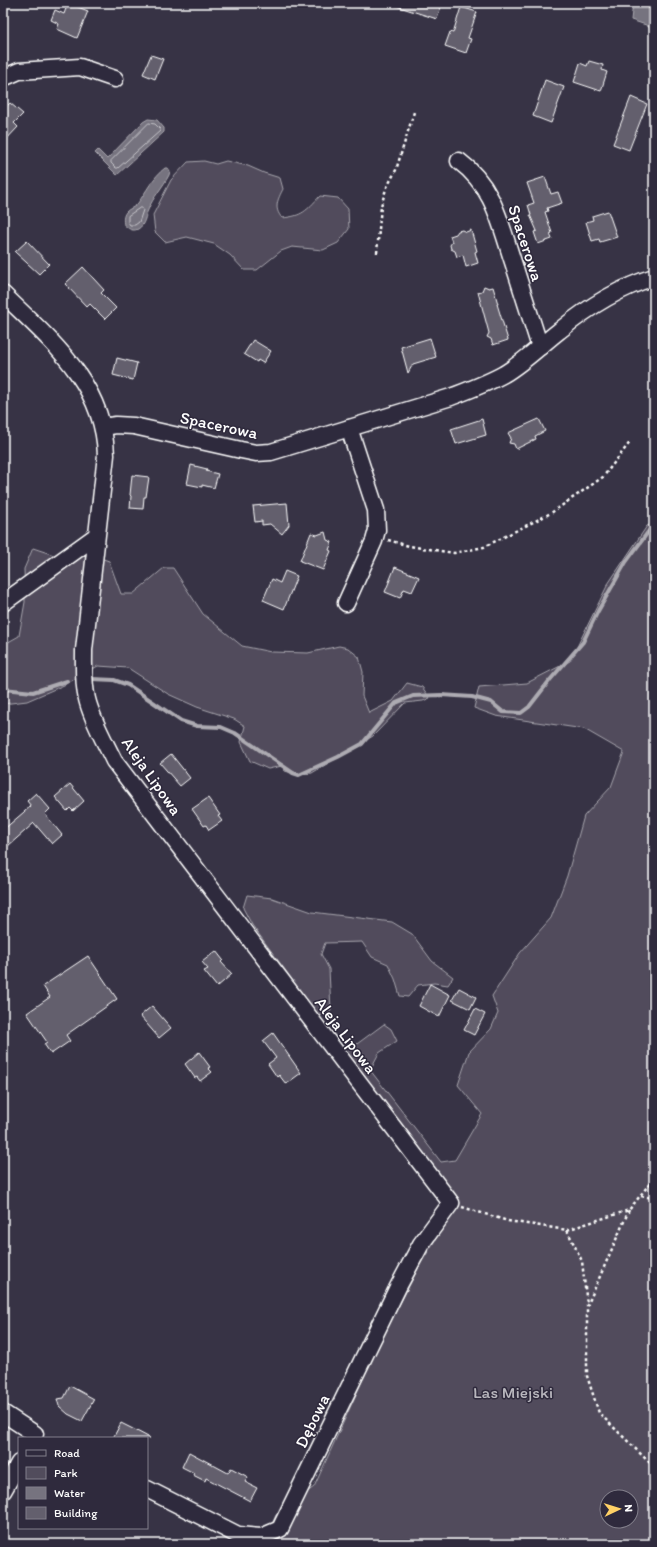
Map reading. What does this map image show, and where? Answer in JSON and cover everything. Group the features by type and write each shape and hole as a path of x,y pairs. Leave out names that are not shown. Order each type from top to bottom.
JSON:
{"street":[{"path":"3,78 19,71 80,68 116,79"},
{"name":"Spacerowa","path":"459,161 471,170 481,182 498,213 540,347"},
{"name":"Spacerowa","path":"103,427 116,425 134,426 256,453 271,452 476,388 504,374 524,361 573,320 606,298 654,277"},
{"name":"Aleja Lipowa","path":"3,294 67,358 81,378 96,406 106,438 106,455 84,650 84,680 87,701 98,729 114,761 450,1203"},
{"path":"346,603 376,537 377,530 376,510 349,428"},
{"path":"3,603 96,536"},
{"name":"Dębowa","path":"148,1489 238,1534 261,1537 278,1537 398,1287 421,1244 450,1203"},
{"path":"3,1413 38,1437"},
{"path":"3,1491 18,1465"}],"path":[{"path":"376,253 381,206 386,189 396,170 414,112"},
{"path":"376,537 409,546 454,553 484,547 551,513 603,477 631,441"},
{"path":"587,1306 629,1210 654,1178"},
{"path":"640,1196 654,1198"},
{"path":"450,1203 508,1221 566,1230 629,1210"},
{"path":"566,1230 582,1261 587,1306 586,1376 599,1413 654,1467"}],"green space":[{"path":"204,161 216,164 226,161 248,166 280,178 283,189 278,200 277,207 282,218 295,216 304,212 320,196 338,198 348,209 349,229 338,243 323,250 292,247 281,251 257,270 244,270 230,255 214,244 187,237 165,242 155,232 153,215 171,180 188,162"},
{"name":"Las Miejski","path":"654,523 654,1544 263,1544 276,1515 314,1487 378,1346 421,1263 450,1216 334,1061 384,1024 391,1029 397,1041 379,1053 370,1070 441,1162 455,1160 482,1114 458,1085 469,1052 491,1029 498,1013 492,996 520,953 551,918 567,876 584,816 611,787 624,752 584,729 496,716 474,708 479,687 527,683 570,661 608,584 647,526"},
{"path":"33,548 54,555 72,548 109,561 121,594 133,594 164,568 173,568 203,614 242,646 271,652 308,653 339,646 348,648 359,657 363,672 362,696 369,713 393,701 407,683 422,687 430,698 423,701 405,703 373,736 312,773 299,775 285,771 282,766 268,769 250,761 241,742 245,726 234,719 197,707 168,694 128,668 98,666 64,685 27,701 3,704 3,645 19,636 25,602 24,569"},
{"path":"247,895 272,898 312,912 392,922 412,934 432,961 453,977 448,985 434,983 418,985 408,997 400,996 395,979 388,964 372,957 362,942 325,943 321,954 329,969 331,1011 319,1016 252,925 243,908"}],"water":[{"path":"633,3 654,3 654,31 646,25 631,20"},
{"path":"148,119 157,120 164,128 164,132 117,175 95,153 98,150 107,159 143,122"},
{"path":"165,168 168,168 170,171 169,175 150,205 142,225 136,230 132,230 124,225 125,214 137,205 153,180"}],"building":[{"path":"68,3 88,11 77,38 57,29 59,24 51,20 55,10 64,14"},
{"path":"394,3 442,3 437,19 393,5"},
{"path":"461,7 477,12 468,38 471,39 466,53 445,46 450,32 453,33"},
{"path":"151,55 163,59 155,79 143,74"},
{"path":"589,61 603,65 602,70 607,72 601,91 574,82 580,63 587,66"},
{"path":"545,80 564,87 551,123 533,116"},
{"path":"631,97 647,104 629,150 613,144"},
{"path":"10,103 23,114 14,123 18,127 3,143 3,110"},
{"path":"545,177 551,194 558,192 562,203 547,208 548,211 545,212 552,233 550,234 552,239 538,244 534,232 537,231 530,215 528,205 534,203 527,183"},
{"path":"608,211 617,237 600,242 599,239 592,241 586,222 593,220 592,216"},
{"path":"462,230 466,232 471,230 477,251 475,252 478,263 466,267 463,255 457,257 455,251 451,249 450,245 452,242 450,236"},
{"path":"27,241 49,264 39,274 15,252"},
{"path":"83,267 104,290 101,293 116,308 105,319 90,304 87,307 65,284"},
{"path":"484,286 489,288 493,287 508,340 493,345 491,339 487,337 489,333 478,292 482,291"},
{"path":"430,338 436,357 413,364 408,373 401,347"},
{"path":"253,340 271,351 263,363 258,360 257,362 244,354"},
{"path":"117,358 137,363 133,380 113,375"},
{"path":"482,419 486,435 456,444 451,429"},
{"path":"539,419 545,431 535,436 536,439 516,449 514,444 509,443 511,438 508,433"},
{"path":"191,465 207,469 206,471 218,474 214,488 202,485 202,487 187,484"},
{"path":"132,475 149,477 146,497 144,497 143,509 130,508"},
{"path":"287,503 289,525 282,534 270,524 262,525 262,521 255,522 253,506"},
{"path":"325,532 327,540 332,542 329,550 331,551 323,570 300,561 311,533 317,535"},
{"path":"395,567 419,577 412,592 404,589 400,598 385,592"},
{"path":"285,571 297,576 284,609 263,600 272,579 280,583"},
{"path":"171,754 190,778 180,786 160,763"},
{"path":"70,784 84,801 73,811 70,808 67,811 55,797"},
{"path":"36,793 50,809 45,814 62,835 52,844 34,823 8,846 3,841 3,830 31,806 27,801"},
{"path":"208,798 220,815 218,816 222,821 209,830 206,825 204,826 192,809"},
{"path":"216,951 223,960 221,962 232,974 217,987 204,971 208,969 202,962"},
{"path":"88,956 117,999 66,1035 70,1041 51,1054 44,1044 47,1042 27,1013 50,997 43,986"},
{"path":"430,984 450,995 439,1017 419,1006"},
{"path":"459,988 476,997 470,1009 452,1000"},
{"path":"152,1006 171,1028 159,1038 140,1016"},
{"path":"475,1009 485,1014 474,1035 464,1030"},
{"path":"273,1033 301,1073 286,1084 279,1075 277,1077 268,1064 276,1058 263,1041"},
{"path":"199,1052 212,1072 200,1081 197,1077 195,1078 185,1064"},
{"path":"70,1386 94,1399 82,1421 68,1414 59,1406 57,1399 64,1398"},
{"path":"121,1423 150,1438 148,1437 114,1437"},
{"path":"189,1452 228,1473 231,1468 248,1477 245,1482 257,1488 250,1501 206,1478 205,1481 193,1475 194,1473 182,1467"}],"waterway":[{"path":"92,679 114,680 128,685 181,721 197,726 221,727 235,733 293,773 299,775 362,744 396,703 413,696 441,695 472,697 491,702 503,712 521,713 529,707 583,642 598,611 626,562 654,524"},
{"path":"3,689 33,692 67,681"}]}
